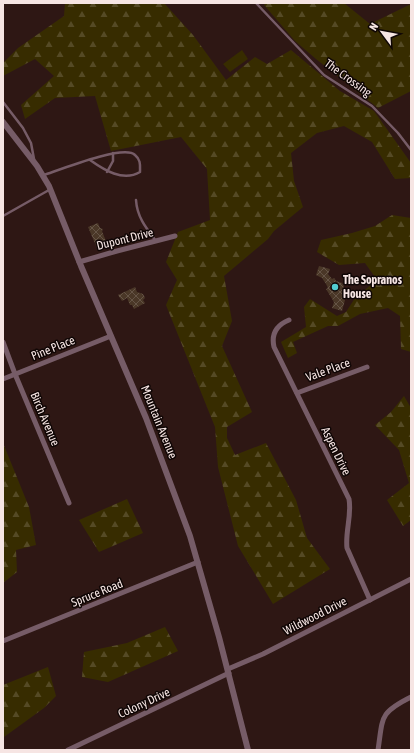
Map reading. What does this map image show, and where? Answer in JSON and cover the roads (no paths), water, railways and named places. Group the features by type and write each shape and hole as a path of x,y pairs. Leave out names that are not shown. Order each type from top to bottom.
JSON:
{"street":[{"name":"Mountain Avenue","path":"3,122 34,162 50,189 79,262 112,336 158,448 198,562 229,671 248,750"},
{"name":"Dupont Drive","path":"79,262 117,250 175,236"},
{"name":"Aspen Drive","path":"289,320 277,328 273,343 349,499 350,507 347,548 370,600"},
{"name":"Pine Place","path":"3,379 112,336"},
{"name":"Birch Avenue","path":"3,342 69,503"},
{"name":"Vale Place","path":"297,393 367,367"},
{"name":"Spruce Road","path":"3,641 198,562"},
{"name":"Wildwood Drive","path":"229,671 411,580"},
{"name":"Colony Drive","path":"68,750 229,671"},
{"path":"378,750 382,723 385,715 395,705 411,697"}],"lane":[{"name":"The Crossing","path":"256,3 324,75 372,106 398,133 411,150"},
{"path":"3,102 23,128 31,143 34,162"},
{"path":"43,175 104,155 126,152 134,154 140,162 140,172 134,175 113,174 107,172 90,160"},
{"path":"107,172 112,161 113,153"},
{"path":"3,216 50,189"},
{"path":"136,200 137,212 156,241"}],"place":[{"name":"The Sopranos House","path":"335,287"}]}
